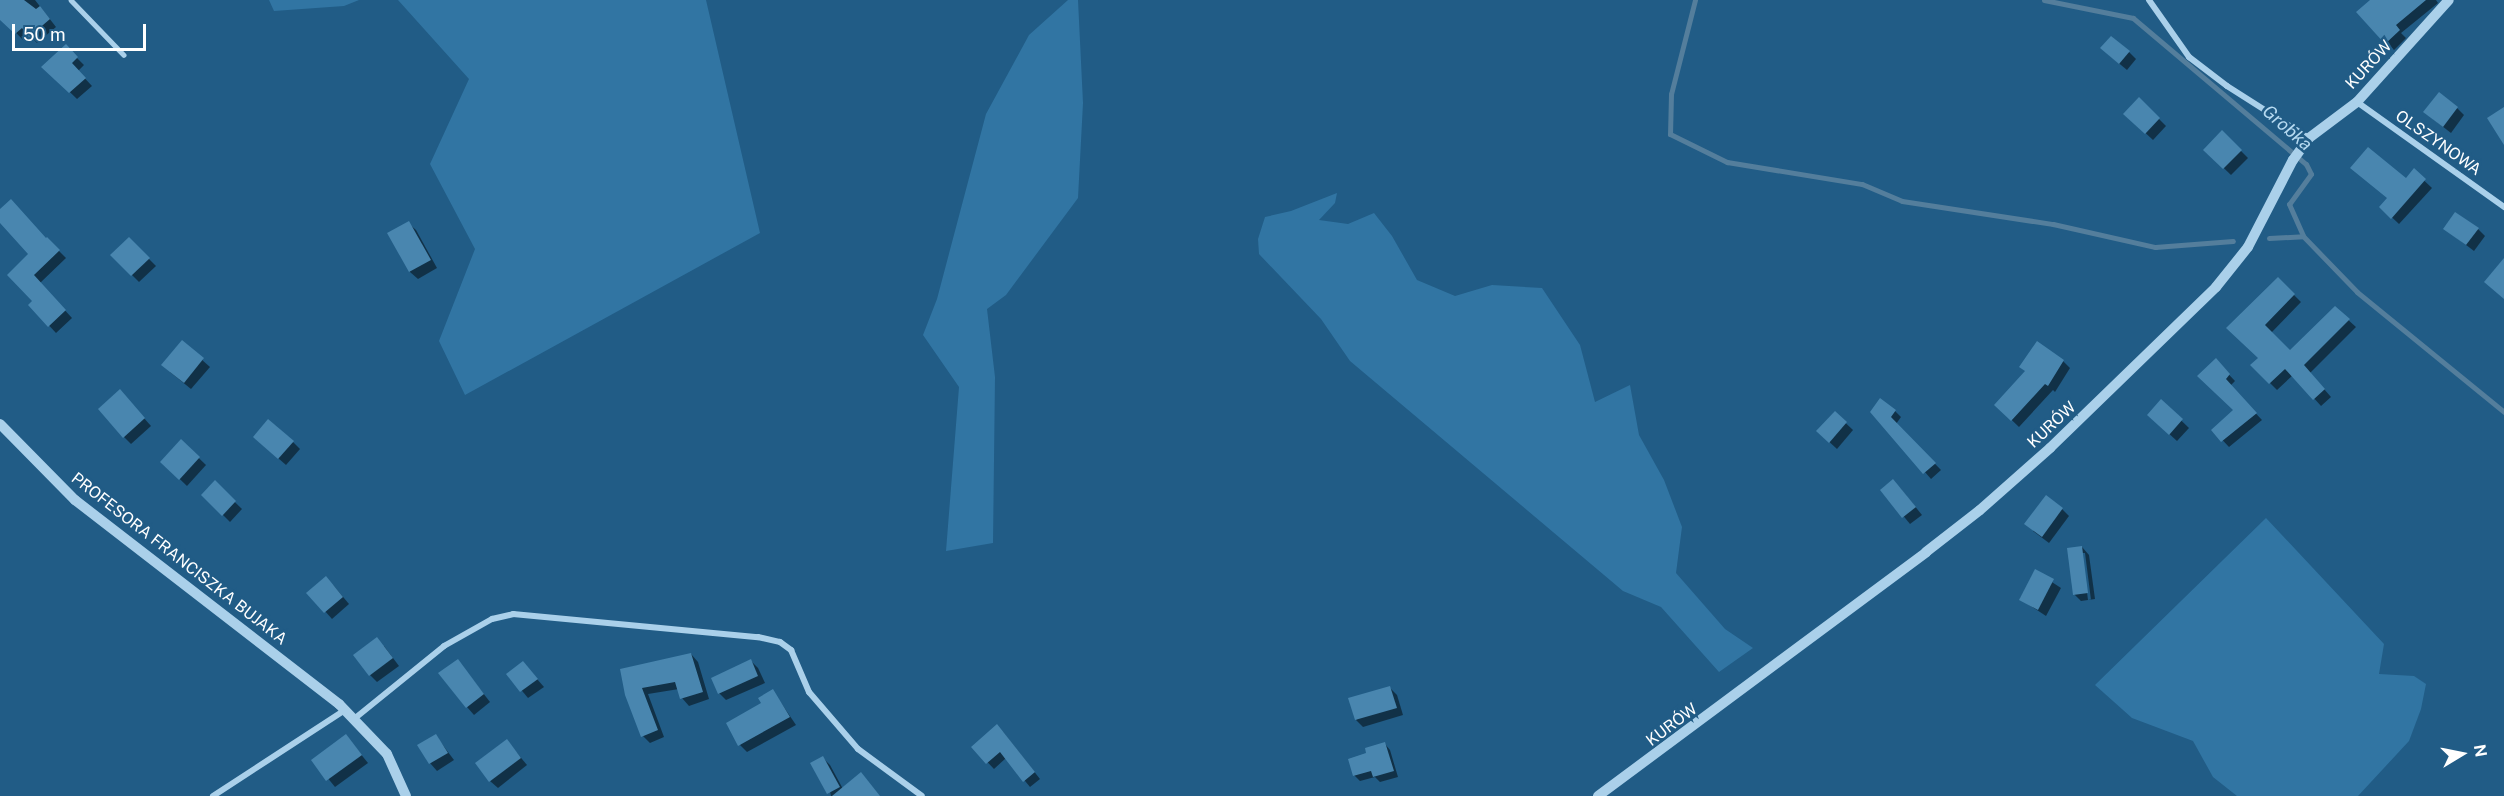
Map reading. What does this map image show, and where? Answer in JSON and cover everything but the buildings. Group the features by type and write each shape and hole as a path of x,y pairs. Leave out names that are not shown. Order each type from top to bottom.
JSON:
{"street":[{"path":"2149,0 2189,57 2306,142"},
{"name":"KURÓW","path":"1598,796 1926,552 1980,510 2050,448 2216,287 2248,247 2293,160 2306,142 2356,102 2449,0"},
{"name":"OLSZYNOWA","path":"2356,102 2504,207"},
{"name":"PROFESORA FRANCISZKA BUJAKA","path":"0,424 75,500 345,710 387,754 406,796"},
{"path":"354,719 444,646 492,619 513,614 758,637 780,642 790,650 809,692 858,749 922,796"},
{"path":"213,796 345,710"}],"lane":[{"path":"71,0 124,55"}],"shaded area":[{"path":"269,0 359,0 344,6 274,11"},
{"path":"398,0 706,0 760,233 465,395 439,341 475,249 430,164 469,79"},
{"path":"1068,0 1078,0 1083,103 1078,198 1006,295 987,309 995,377 993,543 946,551 959,387 923,335 937,299 986,114 1029,35"},
{"path":"1337,193 1335,203 1319,220 1348,224 1374,213 1392,236 1417,280 1455,296 1492,285 1542,288 1580,345 1595,402 1630,385 1639,435 1664,480 1682,527 1676,573 1725,629 1753,648 1719,672 1661,607 1623,591 1350,361 1321,319 1259,254 1258,239 1265,217 1291,211"},
{"path":"2266,518 2384,644 2379,674 2414,676 2426,684 2421,709 2409,741 2358,796 2237,796 2213,777 2193,741 2132,718 2095,685"}],"waterway":[{"path":"1695,0 1671,94 1670,134 1727,162 1862,184 1902,201 2053,224 2155,247 2233,241"},
{"name":"Grobka","path":"2044,0 2133,18 2306,164 2311,174 2289,204 2303,236 2357,292 2504,412"},
{"path":"2269,238 2303,236"}]}
